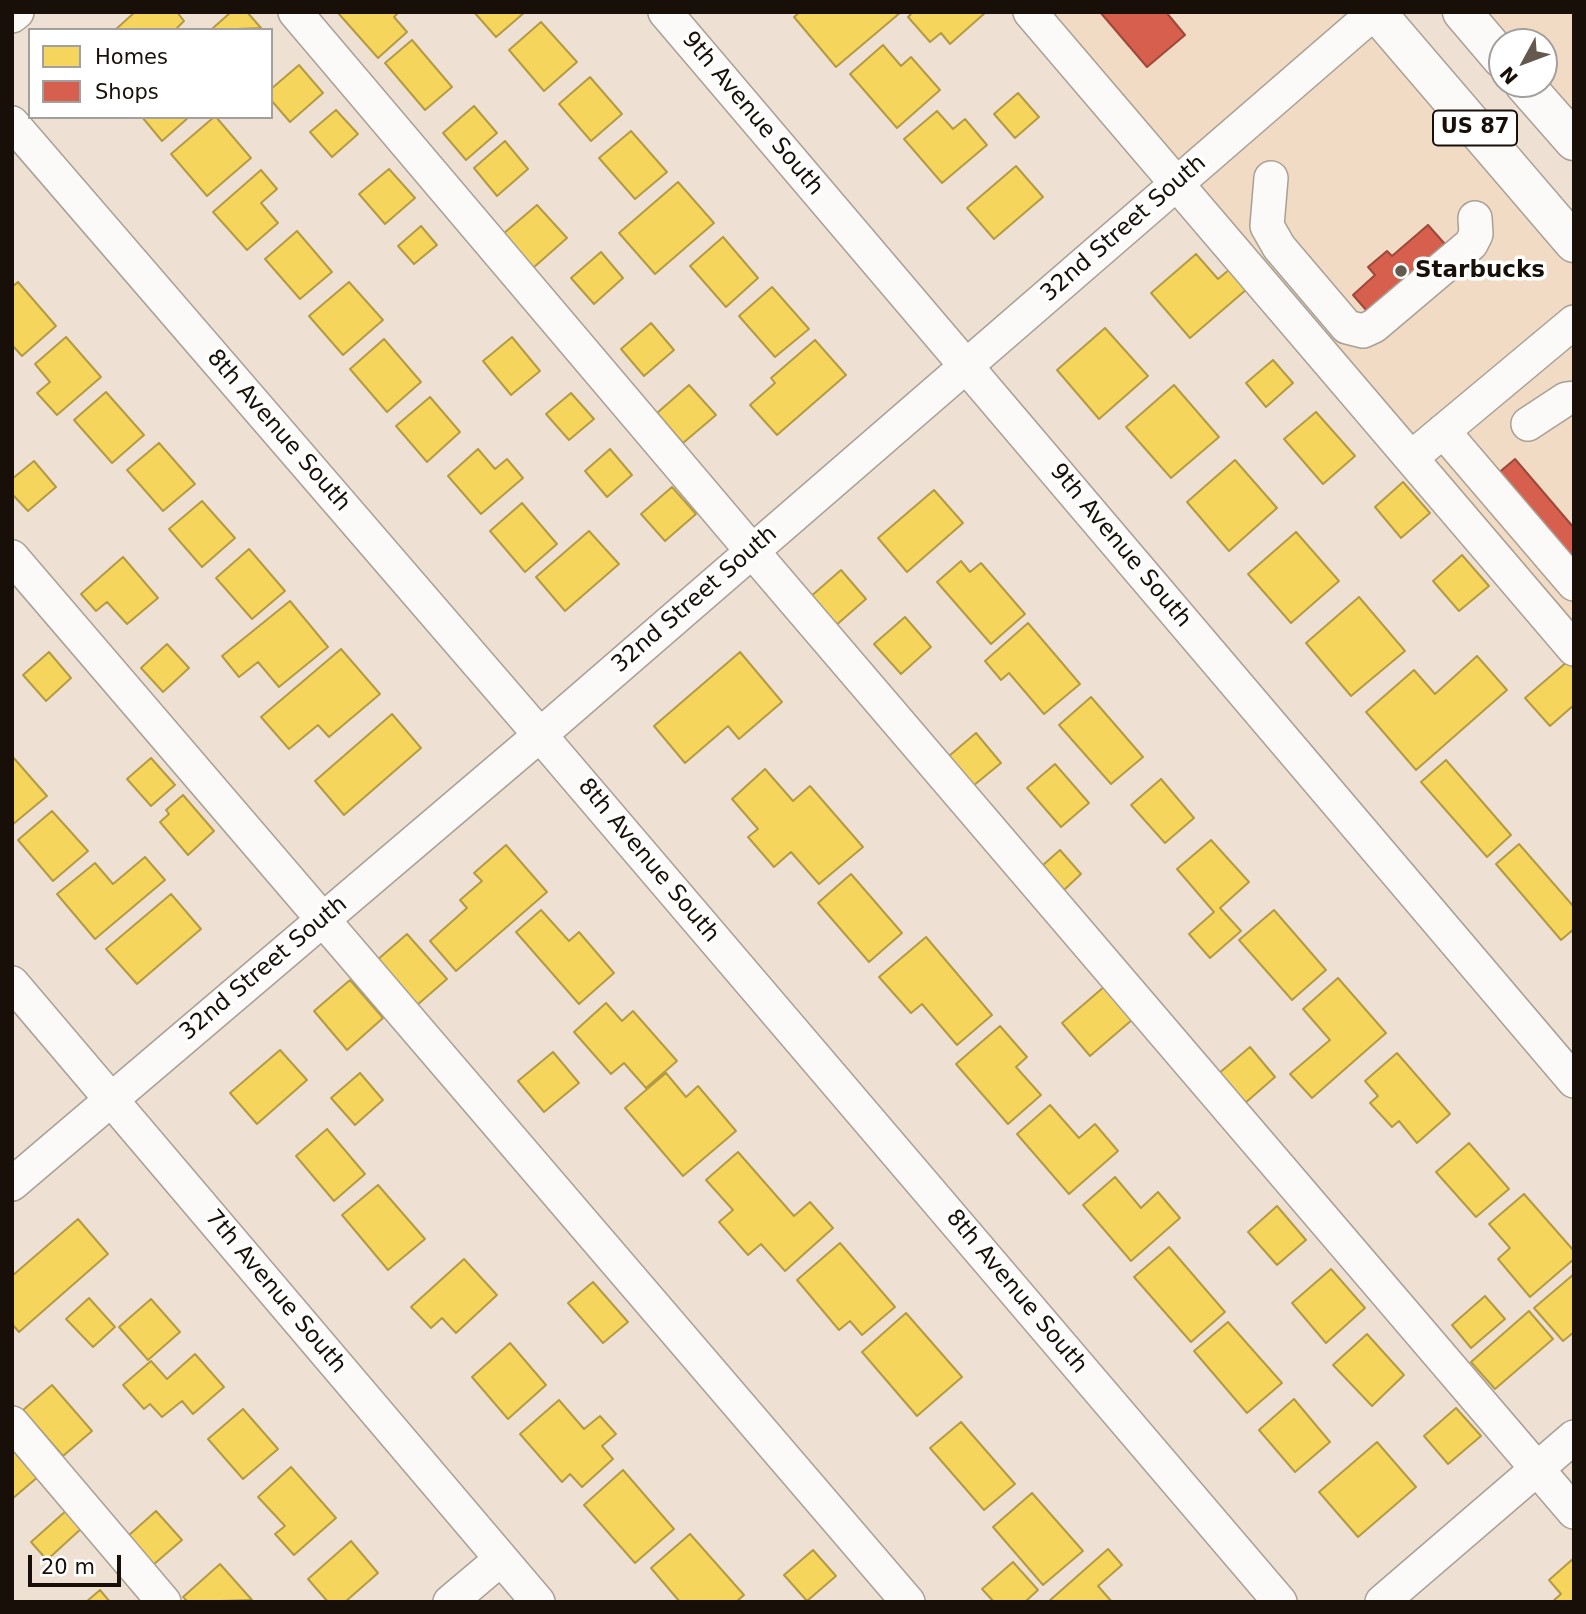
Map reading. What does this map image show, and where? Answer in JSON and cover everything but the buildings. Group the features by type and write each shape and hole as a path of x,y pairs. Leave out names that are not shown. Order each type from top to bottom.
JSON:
{"highway":[{"name":"US 87","path":"1375,12 1574,243"},
{"path":"1462,12 1488,42"},
{"name":"US 87","path":"1536,98 1574,141"}],"street":[{"path":"12,16 17,12"},
{"path":"295,12 1574,1512"},
{"name":"9th Avenue South","path":"666,12 1574,1081"},
{"path":"1030,12 1574,649"},
{"name":"32nd Street South","path":"12,1184 540,735 1375,12"},
{"name":"8th Avenue South","path":"12,123 540,735 1280,1602"},
{"path":"1271,178 1267,226 1279,247 1347,327 1363,331 1374,326 1471,244 1476,234 1475,218"},
{"path":"1411,458 1574,322"},
{"path":"1528,424 1566,398 1574,398"},
{"path":"1443,431 1574,584"},
{"path":"12,557 908,1602"},
{"name":"7th Avenue South","path":"12,983 538,1602"},
{"path":"12,1423 164,1602"},
{"path":"1382,1602 1574,1437"},
{"path":"450,1602 501,1559"}],"shaded area":[{"path":"1030,12 1376,12 1574,243 1574,649"},
{"path":"1461,12 1574,12 1574,141 1551,98 1558,98 1558,28 1488,28 1488,32"}],"place":[{"name":"Starbucks","path":"1401,271"}]}
